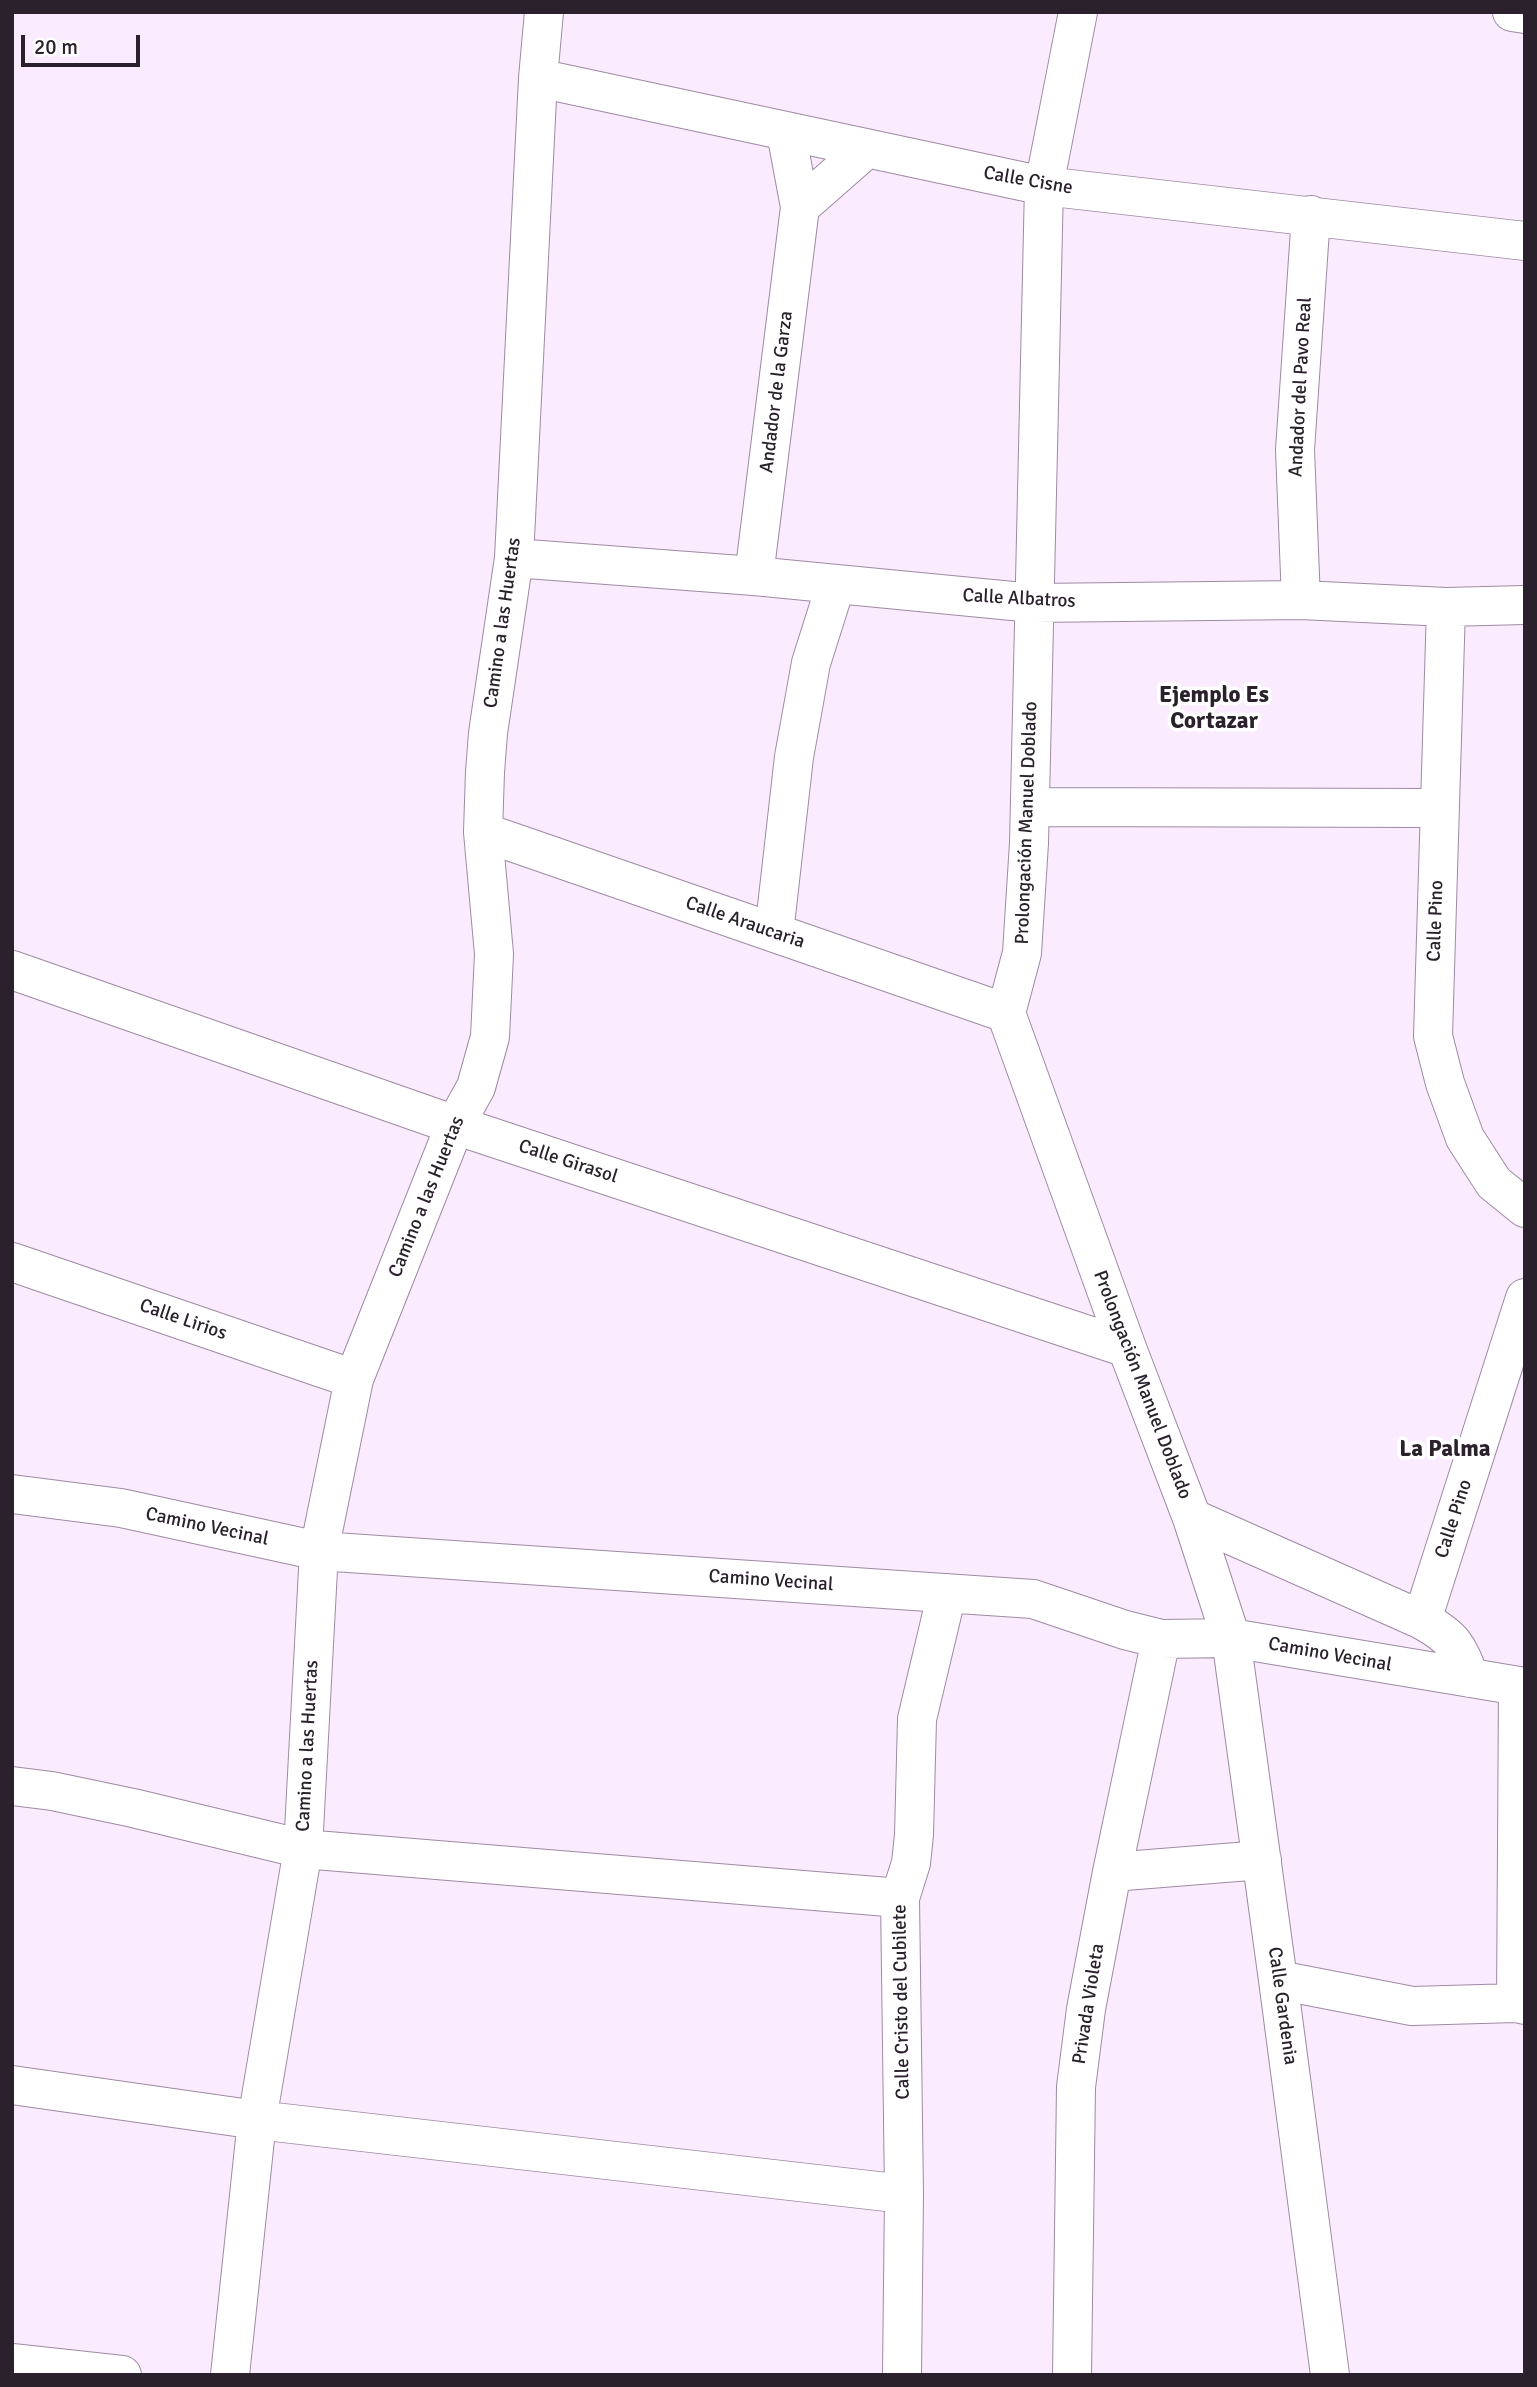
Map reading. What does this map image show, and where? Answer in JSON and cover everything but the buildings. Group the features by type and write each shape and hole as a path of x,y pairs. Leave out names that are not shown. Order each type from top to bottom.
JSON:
{"street":[{"name":"Camino a las Huertas","path":"230,2375 257,2120 303,1849 319,1551 354,1379 455,1125 476,1087 489,1037 494,954 483,832 488,733 514,558 538,78 544,12"},
{"name":"Prolongación Manuel Doblado","path":"1078,12 1044,186 1030,807 1021,953 1006,1013 1127,1348 1192,1518 1231,1638"},
{"path":"1512,12 1525,15"},
{"name":"Calle Cisne","path":"538,78 1044,186 1525,241"},
{"name":"Andador de la Garza","path":"754,576 800,208 786,132"},
{"path":"800,208 866,149"},
{"name":"Andador del Pavo Real","path":"1301,600 1295,450 1311,215"},
{"name":"Calle Albatros","path":"514,558 754,576 1034,603 1301,600 1446,607 1525,605"},
{"path":"774,933 794,757 811,663 836,584"},
{"name":"Calle Pino","path":"1446,607 1433,1036 1445,1083 1465,1138 1494,1183 1525,1208"},
{"path":"1030,807 1439,808"},
{"name":"Calle Araucaria","path":"483,832 1006,1013"},
{"name":"Calle Girasol","path":"12,970 455,1125 1127,1348"},
{"name":"Calle Lirios","path":"12,1262 354,1379"},
{"name":"Calle Pino","path":"1422,1620 1525,1298"},
{"name":"Camino Vecinal","path":"12,1494 121,1508 319,1551 1033,1599 1125,1630 1161,1639 1231,1638 1521,1686"},
{"path":"1192,1518 1444,1632 1458,1648 1470,1678"},
{"name":"Calle Cristo del Cubilete","path":"902,2375 904,2194 900,1898 911,1863 914,1835 917,1719 947,1593"},
{"name":"Calle Gardenia","path":"1231,1638 1330,2375"},
{"name":"Privada Violeta","path":"1072,2375 1076,2087 1086,2009 1161,1639"},
{"path":"1278,1980 1412,2006 1520,2003 1521,1686"},
{"path":"12,1786 52,1791 133,1808 303,1849 900,1898"},
{"path":"1112,1872 1262,1860"},
{"path":"12,2085 257,2120 904,2194"},
{"path":"12,2363 122,2375"}],"district":[{"name":"Ejemplo Es Cortazar","path":"1214,709"},
{"name":"La Palma","path":"1445,1450"}]}
